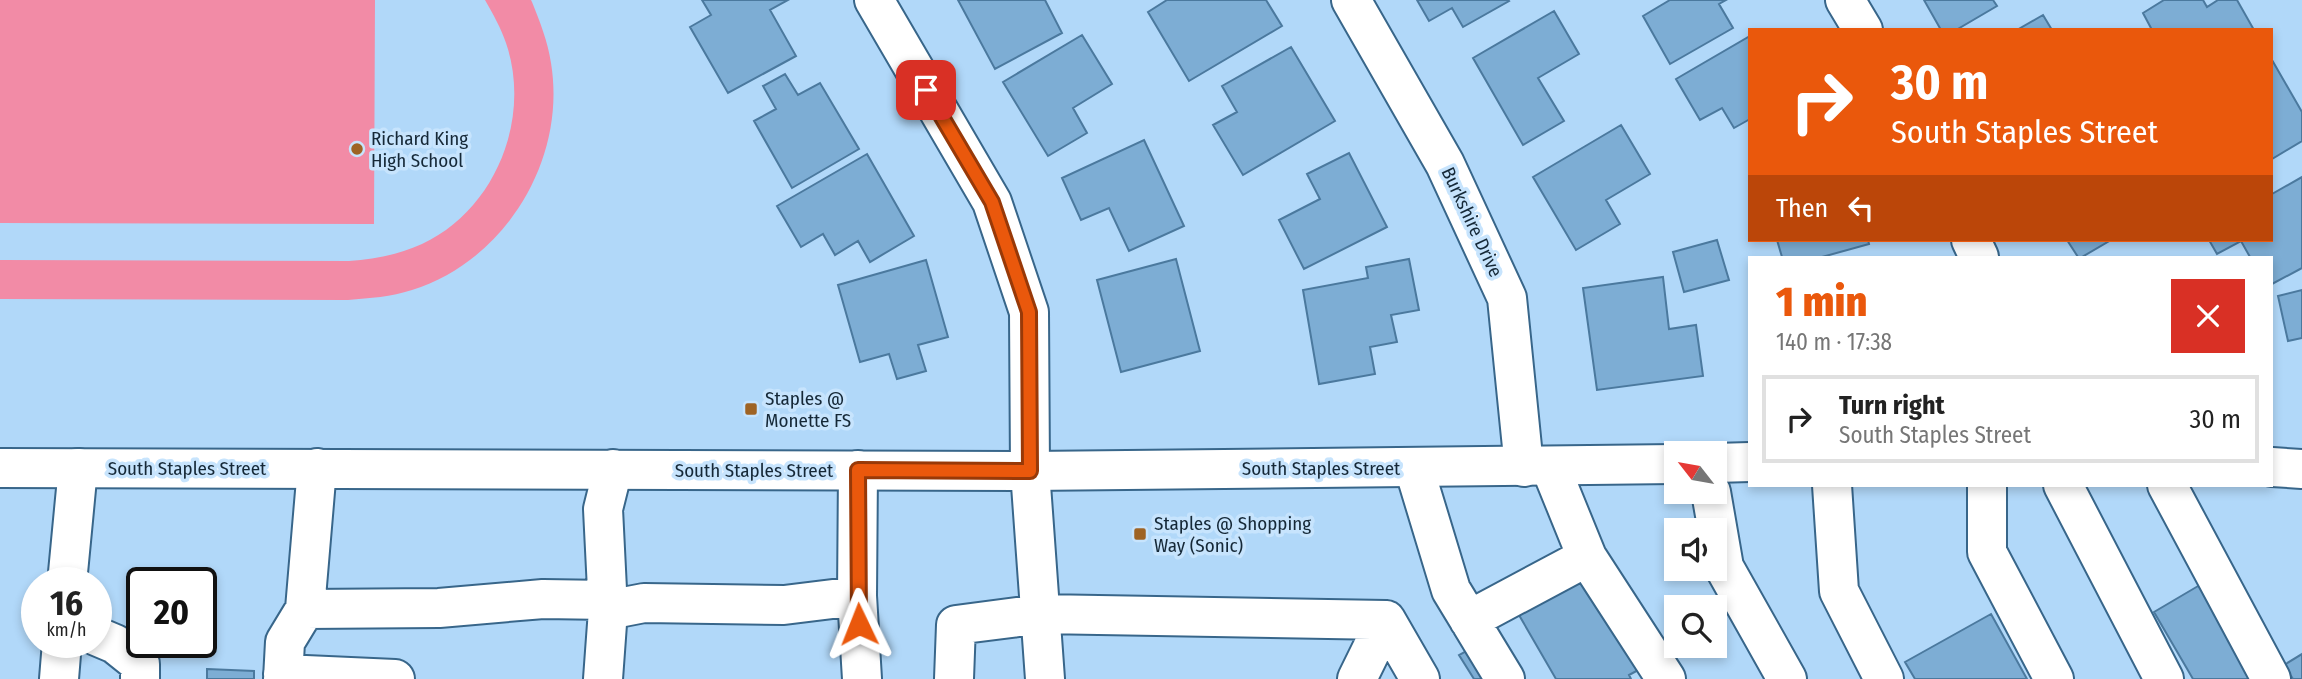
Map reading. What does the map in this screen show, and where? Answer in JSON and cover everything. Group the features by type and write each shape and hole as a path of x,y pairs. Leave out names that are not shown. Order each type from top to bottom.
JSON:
{"main road":[{"path":"874,0 992,202 1029,312 1030,471 1045,679"},
{"name":"Burkshire Drive","path":"1351,0 1446,164 1507,298 1537,467 1587,557 1666,679"},
{"path":"1845,0 1862,28"},
{"path":"1727,463 1748,462"},
{"name":"South Staples Street","path":"0,468 1030,471 1664,464"},
{"path":"2273,467 2302,469"},
{"path":"69,567 78,468"},
{"path":"317,468 305,609 285,642 283,677 395,679"},
{"path":"1414,468 1451,590 1505,679"},
{"path":"603,679 608,605 604,509 614,470"},
{"path":"858,470 857,596 862,679"},
{"path":"1832,487 1839,591 1884,679"},
{"path":"1987,487 1987,552 2054,679"},
{"path":"2064,487 2164,679"},
{"path":"2169,487 2271,679"},
{"path":"1713,504 1724,567 1787,679"},
{"path":"1469,620 1587,557"},
{"path":"1998,573 1996,610 2033,679"},
{"path":"305,609 439,608 543,599 608,605 784,605 857,596"},
{"path":"954,679 956,625 1041,614 1386,620"},
{"path":"1357,679 1386,620"},
{"path":"1386,620 1420,679"},
{"path":"112,643 140,664 140,679"},
{"path":"59,679 61,658"}],"shaded area":[{"path":"0,0 375,0 374,224 0,223"},
{"path":"485,0 532,2 551,63 553,99 549,135 539,170 522,202 501,231 475,256 445,276 404,292 348,300 0,299 0,260 349,261 404,251 448,229 470,209 488,186 510,131 514,102 513,72 504,37"}],"building":[{"path":"702,0 788,0 770,10 796,56 728,93 690,27 711,15"},
{"path":"958,0 1045,0 1062,33 995,69"},
{"path":"1167,0 1266,0 1282,26 1189,81 1148,12"},
{"path":"1417,0 1509,1 1463,27 1452,8 1429,21"},
{"path":"1670,0 1726,0 1719,4 1733,28 1670,64 1643,16"},
{"path":"1924,0 1993,0 1997,6 1959,28 1940,28"},
{"path":"2164,0 2203,0 2207,7 2218,0 2237,0 2253,28 2151,28 2143,13"},
{"path":"1554,11 1579,54 1538,78 1564,121 1523,145 1473,58"},
{"path":"2043,15 2051,28 2020,28"},
{"path":"1082,35 1112,84 1073,108 1087,133 1048,156 1003,82"},
{"path":"1748,37 1748,120 1734,128 1722,108 1700,120 1676,79"},
{"path":"1291,47 1335,121 1243,175 1213,125 1237,112 1222,86"},
{"path":"2273,62 2302,112 2302,141 2273,158"},
{"path":"785,74 798,95 820,83 859,149 792,188 754,121 776,109 763,86"},
{"path":"1621,125 1650,174 1606,200 1620,224 1576,250 1533,177"},
{"path":"1144,140 1184,226 1129,251 1109,208 1081,220 1062,178"},
{"path":"1349,153 1387,227 1304,269 1279,220 1320,199 1307,174"},
{"path":"867,154 914,236 870,262 858,241 835,255 823,234 801,247 777,206"},
{"path":"2302,177 2302,268 2273,283 2273,256 2249,256 2242,242 2273,242 2273,193"},
{"path":"1717,240 1729,280 1684,292 1673,252"},
{"path":"1778,242 1869,244 1826,256 1782,256"},
{"path":"2068,242 2108,242 2084,256 2077,256"},
{"path":"2210,242 2239,242 2217,254"},
{"path":"1176,259 1200,351 1121,372 1097,280"},
{"path":"1409,259 1419,310 1391,315 1397,342 1370,347 1375,374 1319,384 1303,290 1368,278 1366,267"},
{"path":"926,260 948,337 918,345 926,371 897,379 889,354 860,362 838,285"},
{"path":"1663,277 1669,329 1696,325 1703,376 1597,390 1583,288"},
{"path":"2302,290 2302,338 2288,341 2278,296"},
{"path":"1589,575 1642,668 1629,675 1631,679 1556,679 1519,615"},
{"path":"2210,579 2268,679 2193,679 2154,612"},
{"path":"1991,614 2027,679 1915,679 1905,662"},
{"path":"1479,644 1500,679 1474,679 1459,655"},
{"path":"2302,654 2302,679 2293,679 2284,665"},
{"path":"207,669 254,671 254,679 207,679"}],"place":[{"name":"Richard King High School","path":"357,149"},
{"name":"Staples @ Monette FS","path":"751,409"},
{"name":"Staples @ Shopping Way (Sonic)","path":"1140,534"}],"route":[{"path":"859,624 858,470 1030,471 1029,312 992,202 926,90"}]}
